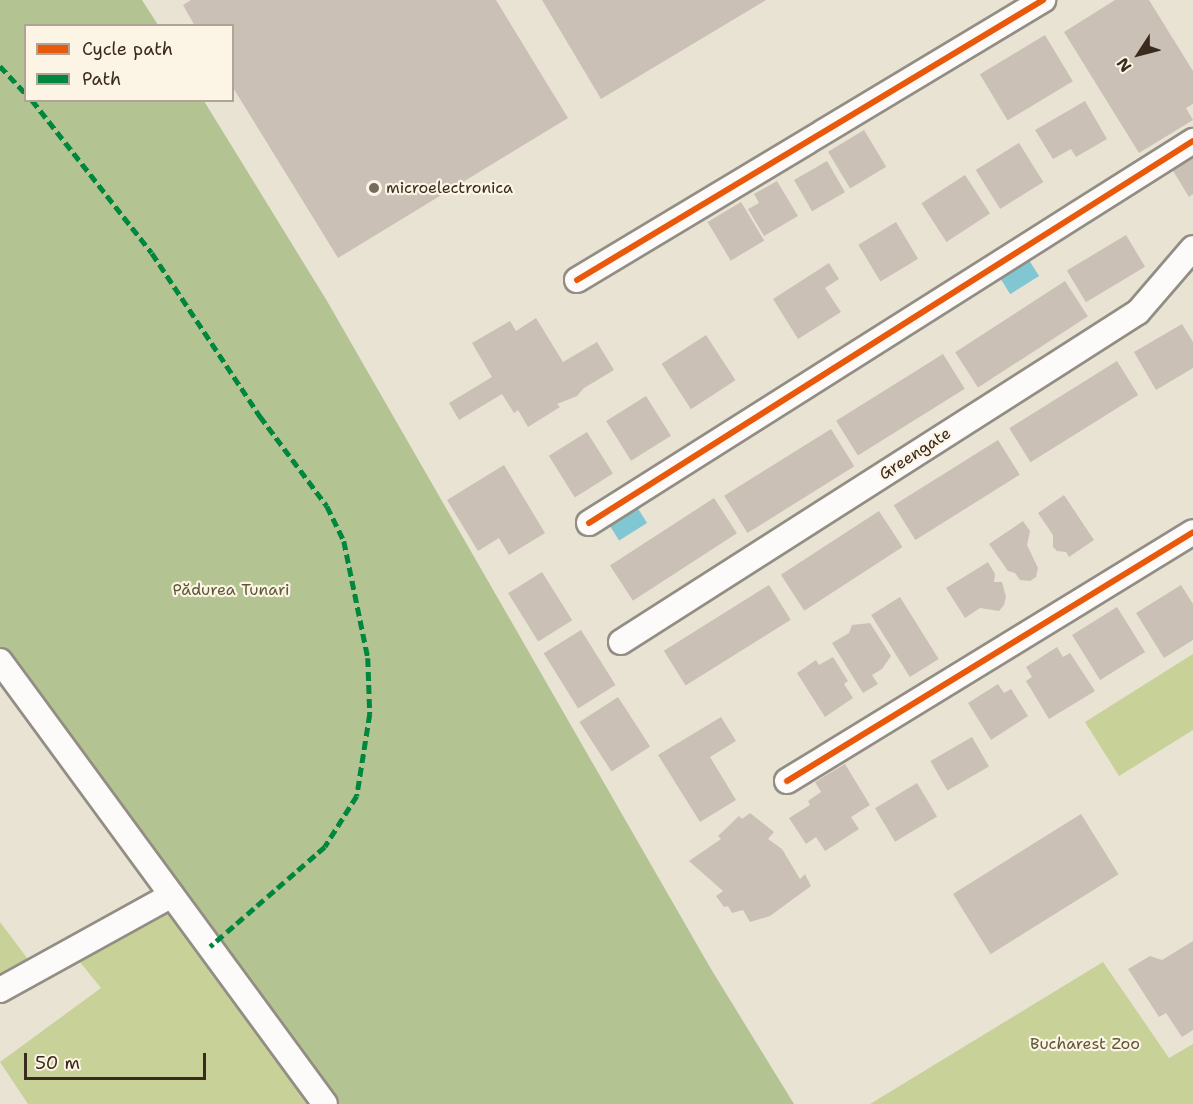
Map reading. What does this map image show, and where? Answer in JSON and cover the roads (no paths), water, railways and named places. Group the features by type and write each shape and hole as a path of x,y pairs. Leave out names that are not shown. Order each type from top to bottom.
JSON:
{"street":[{"path":"577,280 1043,0"},
{"path":"589,523 1193,141"},
{"name":"Greengate","path":"621,642 1138,312 1193,248"},
{"path":"787,781 1193,532"},
{"path":"0,661 326,1104"},
{"path":"0,990 172,895"}],"water":[{"path":"1029,260 1039,276 1010,294 1000,278"},
{"path":"637,507 647,523 619,541 609,524"}],"place":[{"name":"microelectronica","path":"374,188"}],"park label":[{"name":"Pădurea Tunari","path":"231,590"},
{"name":"Bucharest Zoo","path":"1085,1044"}]}
